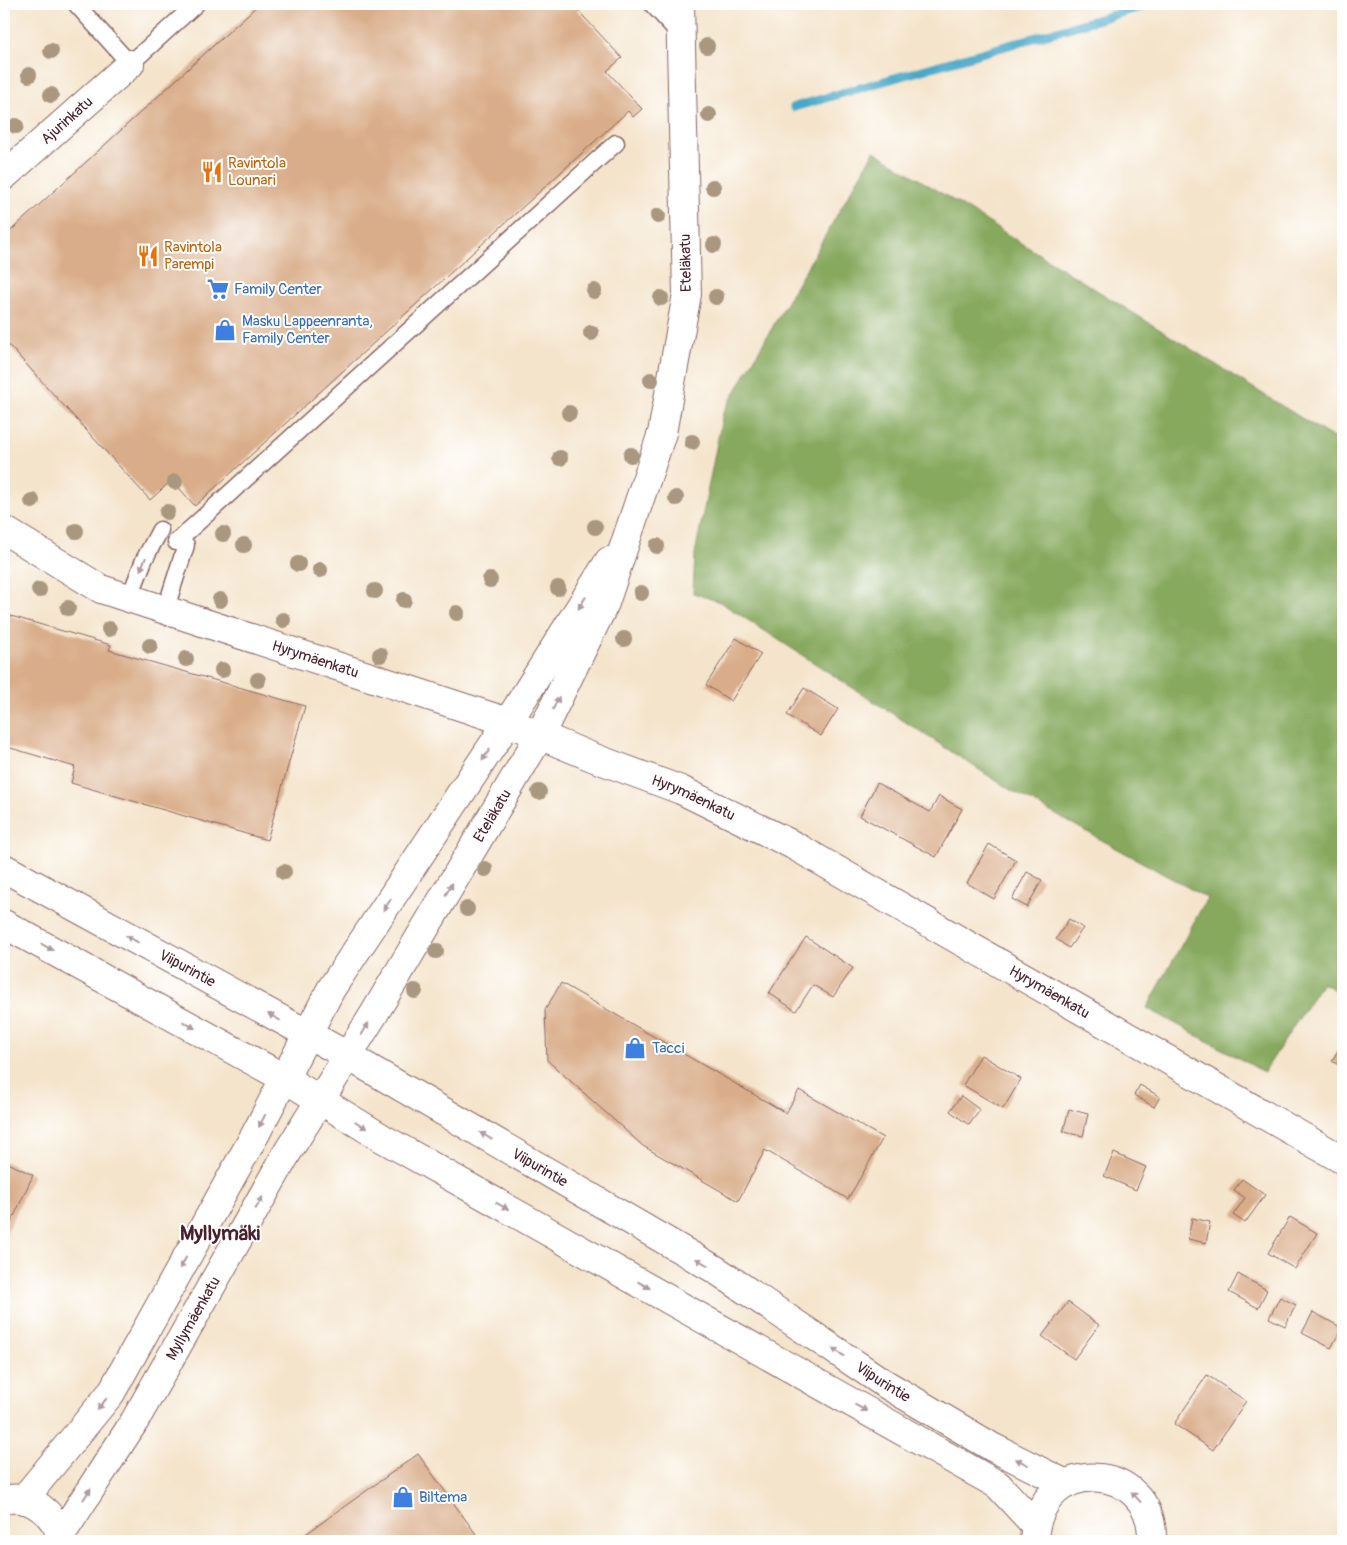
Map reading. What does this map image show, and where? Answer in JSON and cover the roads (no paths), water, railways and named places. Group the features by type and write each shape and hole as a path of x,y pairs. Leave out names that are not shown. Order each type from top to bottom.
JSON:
{"main road":[{"name":"Eteläkatu","path":"320,1099 348,1056 540,737 605,603 636,517 662,433 688,294 679,33 680,4"},
{"name":"Ajurinkatu","path":"4,176 130,64"},
{"name":"Eteläkatu","path":"284,1078 331,989 508,722 636,517"},
{"name":"Hyrymäenkatu","path":"4,530 101,589 508,722 540,737 681,790 793,845 1343,1160"},
{"name":"Viipurintie","path":"4,868 348,1056 716,1270 882,1382 992,1447 1066,1484"},
{"path":"4,924 284,1078 382,1138 998,1485 1035,1533"},
{"path":"10,1499 111,1393 284,1078"},
{"name":"Myllymäenkatu","path":"61,1538 134,1422 320,1099"},
{"path":"1035,1533 1041,1508 1051,1494 1066,1484 1082,1478 1100,1477 1118,1482 1132,1492 1144,1506 1151,1522 1152,1541"},
{"path":"10,1499 40,1506 53,1519 61,1538"}],"lane":[{"path":"76,4 130,64 196,4"},
{"path":"652,4 679,33"},
{"path":"166,611 181,544 616,143"},
{"path":"129,599 144,560 160,530"}],"waterway":[{"path":"794,107 1151,4"}],"place":[{"name":"Ravintola Lounari","path":"212,172"},
{"name":"Ravintola Parempi","path":"148,256"},
{"name":"Family Center","path":"218,289"},
{"name":"Masku Lappeenranta, Family Center","path":"225,330"},
{"name":"Tacci","path":"635,1048"},
{"name":"Biltema","path":"403,1497"}],"district":[{"name":"Myllymäki","path":"220,1233"}]}
